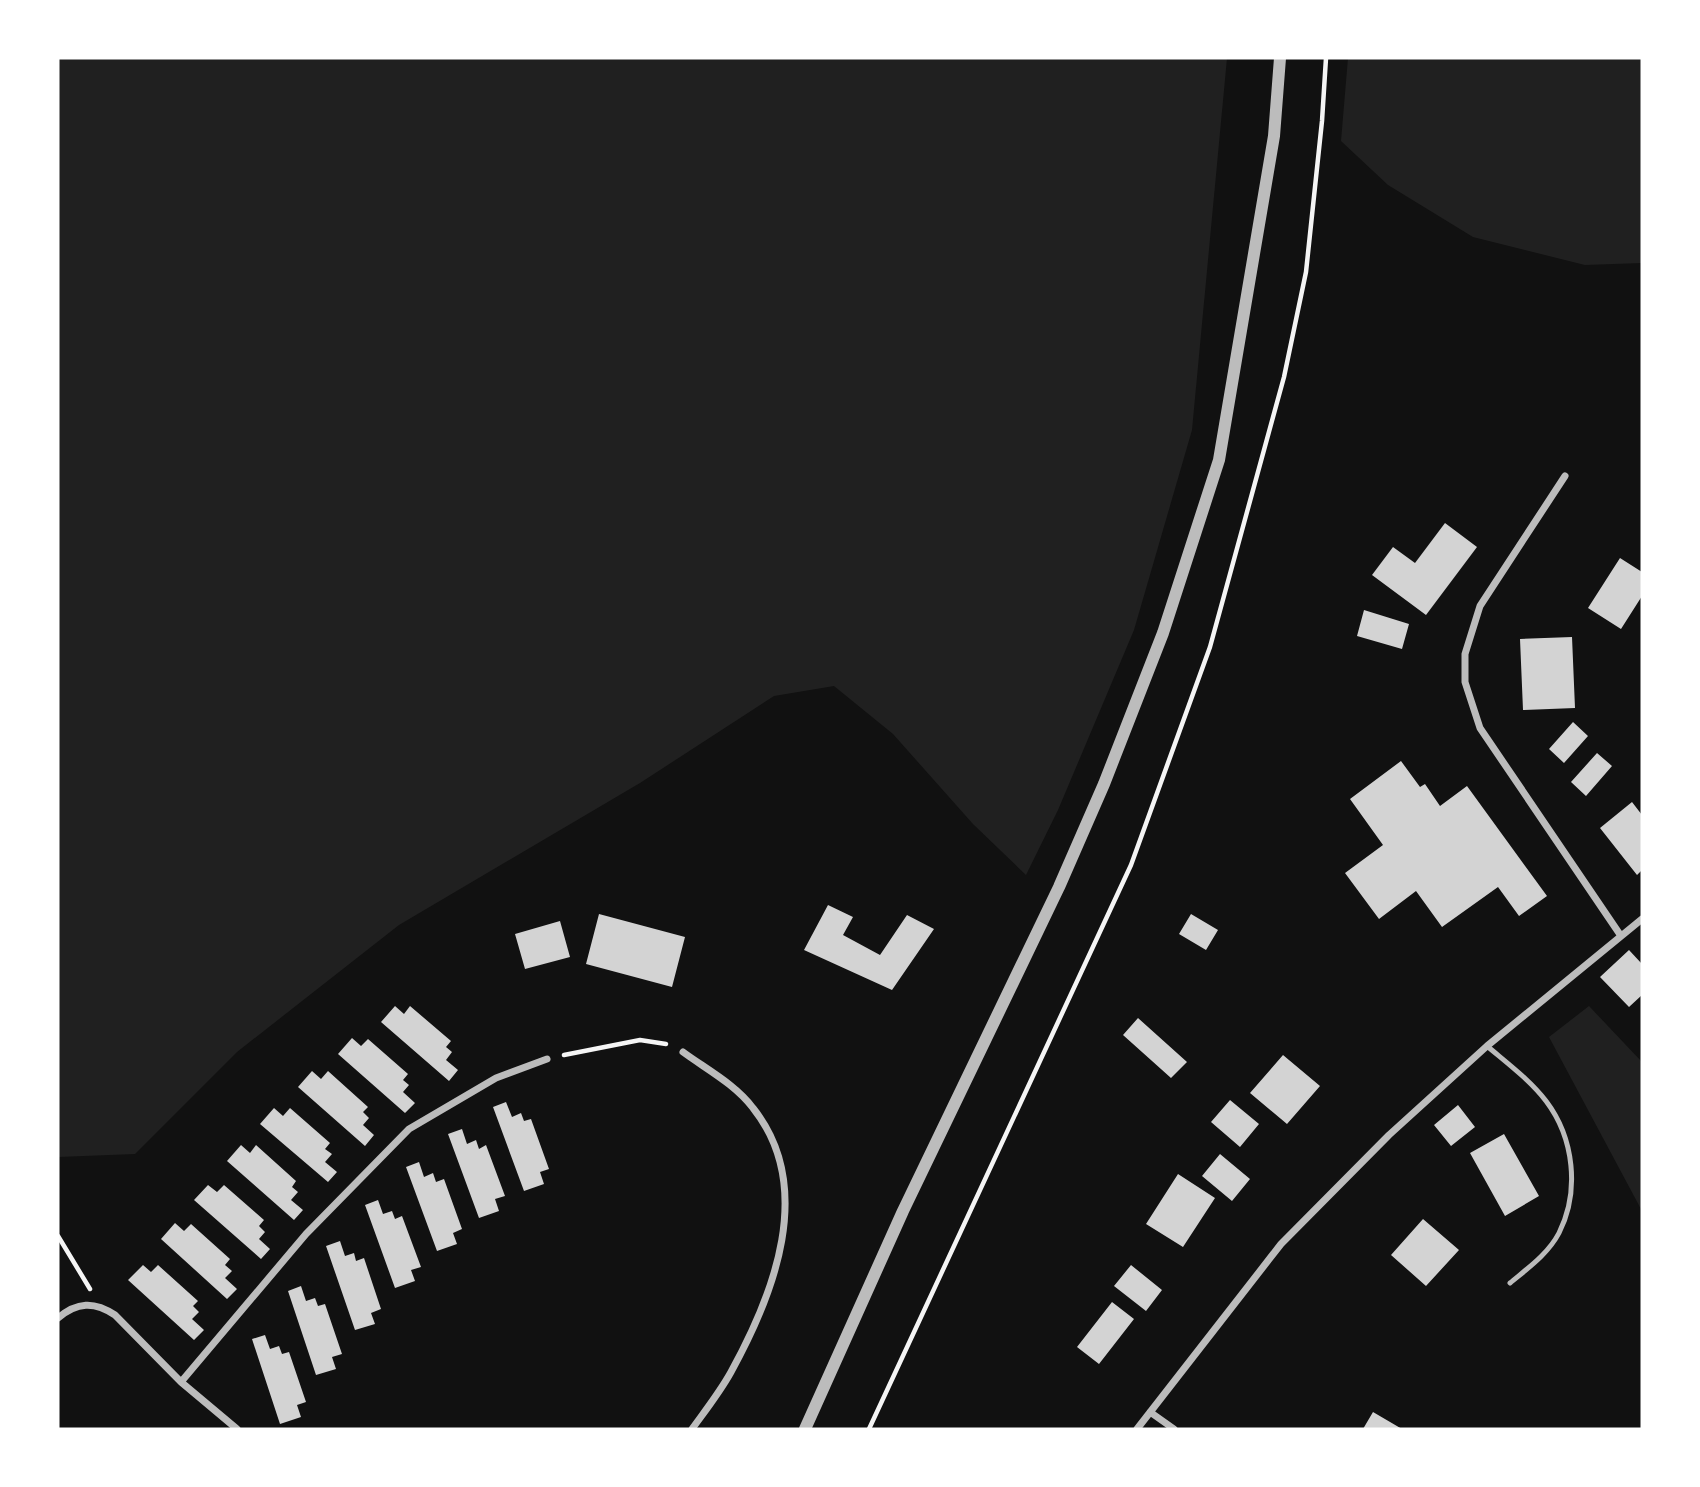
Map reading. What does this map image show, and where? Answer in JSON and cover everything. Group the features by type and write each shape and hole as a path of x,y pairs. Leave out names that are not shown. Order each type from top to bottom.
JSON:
{"street":[{"path":"806,1429 903,1211 1059,887 1104,784 1163,633 1219,460 1274,136 1280,58"},
{"path":"1565,476 1480,606 1465,654 1465,682 1480,728 1621,936"},
{"path":"1137,1429 1281,1244 1389,1135 1487,1046 1642,919"},
{"path":"682,1052 731,1086 754,1108 775,1146 784,1171 786,1204 782,1243 770,1289 730,1374 692,1429"},
{"path":"181,1382 306,1234 409,1129 496,1078 547,1059"},
{"path":"58,1318 68,1310 91,1304 115,1315 181,1382 237,1429"},
{"path":"1150,1412 1174,1429"}],"lane":[{"path":"1487,1046 1546,1101 1569,1147 1570,1192 1567,1211 1558,1235 1542,1256 1510,1283"}],"path":[{"path":"869,1429 1131,865 1210,647 1284,377 1306,272 1326,58"},
{"path":"547,1059 640,1040 667,1045 682,1052"},
{"path":"58,1236 90,1287 91,1304"}],"shaded area":[{"path":"58,58 1227,58 1192,430 1134,630 1058,810 1026,875 973,824 893,734 834,686 774,696 640,783 399,925 237,1052 135,1154 58,1157"},
{"path":"1348,58 1642,58 1642,263 1585,265 1473,237 1388,185 1341,141"},
{"path":"1589,1006 1642,1062 1642,1211 1549,1037"}],"building":[{"path":"1445,523 1477,547 1426,615 1372,575 1393,547 1415,563"},
{"path":"1620,558 1642,572 1642,596 1621,629 1588,608"},
{"path":"1364,610 1409,624 1402,649 1357,636"},
{"path":"1572,637 1575,708 1523,710 1520,639"},
{"path":"1573,722 1588,736 1564,763 1549,749"},
{"path":"1597,753 1612,766 1586,796 1571,782"},
{"path":"1401,761 1420,787 1425,784 1440,806 1467,786 1547,896 1519,916 1498,887 1442,927 1416,891 1379,919 1345,873 1383,845 1350,799"},
{"path":"1632,802 1642,815 1642,870 1637,875 1600,828"},
{"path":"828,905 853,917 843,935 880,955 907,915 934,929 892,990 804,950"},
{"path":"599,914 685,937 672,987 586,964"},
{"path":"1191,914 1218,930 1206,950 1179,934"},
{"path":"560,921 570,957 525,969 515,934"},
{"path":"1629,950 1642,964 1642,995 1629,1007 1600,977"},
{"path":"395,1006 404,1014 410,1006 451,1041 446,1047 452,1052 446,1060 458,1070 449,1081 381,1022"},
{"path":"1138,1018 1187,1062 1171,1078 1123,1035"},
{"path":"352,1038 361,1046 368,1039 408,1074 403,1080 409,1085 403,1092 415,1103 405,1113 338,1054"},
{"path":"1283,1055 1320,1086 1287,1124 1250,1093"},
{"path":"312,1071 321,1079 328,1071 368,1107 363,1112 369,1118 363,1125 374,1135 365,1146 298,1087"},
{"path":"1230,1100 1259,1124 1240,1147 1211,1122"},
{"path":"506,1102 512,1117 521,1113 524,1121 531,1119 549,1169 540,1172 544,1184 524,1191 493,1107"},
{"path":"1458,1105 1475,1127 1451,1146 1434,1125"},
{"path":"274,1108 283,1116 290,1108 330,1143 325,1149 332,1154 325,1162 337,1172 328,1182 260,1124"},
{"path":"462,1129 467,1144 476,1140 479,1149 486,1145 505,1196 495,1199 499,1211 479,1218 448,1134"},
{"path":"1504,1134 1539,1196 1505,1216 1470,1153"},
{"path":"241,1145 250,1153 256,1145 296,1181 292,1187 298,1192 291,1200 303,1210 294,1220 227,1161"},
{"path":"1220,1154 1250,1179 1232,1201 1202,1176"},
{"path":"419,1162 424,1177 433,1173 436,1182 444,1179 462,1229 453,1233 457,1244 437,1251 406,1167"},
{"path":"1178,1174 1215,1198 1183,1247 1146,1224"},
{"path":"208,1185 217,1192 224,1185 264,1220 259,1226 265,1232 259,1239 270,1249 261,1259 194,1200"},
{"path":"378,1200 383,1214 392,1211 395,1219 402,1216 421,1267 411,1270 415,1281 395,1288 365,1205"},
{"path":"1423,1219 1459,1250 1426,1286 1391,1255"},
{"path":"175,1223 184,1231 191,1224 230,1259 225,1265 232,1271 225,1278 237,1289 227,1299 161,1239"},
{"path":"340,1241 345,1256 354,1253 356,1261 364,1258 381,1309 371,1313 375,1324 355,1330 326,1246"},
{"path":"143,1265 151,1272 158,1265 198,1301 193,1306 199,1312 192,1319 204,1330 194,1340 128,1280"},
{"path":"1131,1265 1162,1290 1146,1311 1114,1286"},
{"path":"301,1286 306,1301 315,1298 318,1306 325,1304 342,1354 332,1357 336,1369 316,1375 288,1291"},
{"path":"1112,1302 1134,1319 1099,1364 1077,1347"},
{"path":"265,1335 270,1349 279,1346 282,1354 289,1352 306,1402 297,1405 301,1417 280,1424 252,1339"},
{"path":"1373,1412 1402,1429 1363,1429"}]}
